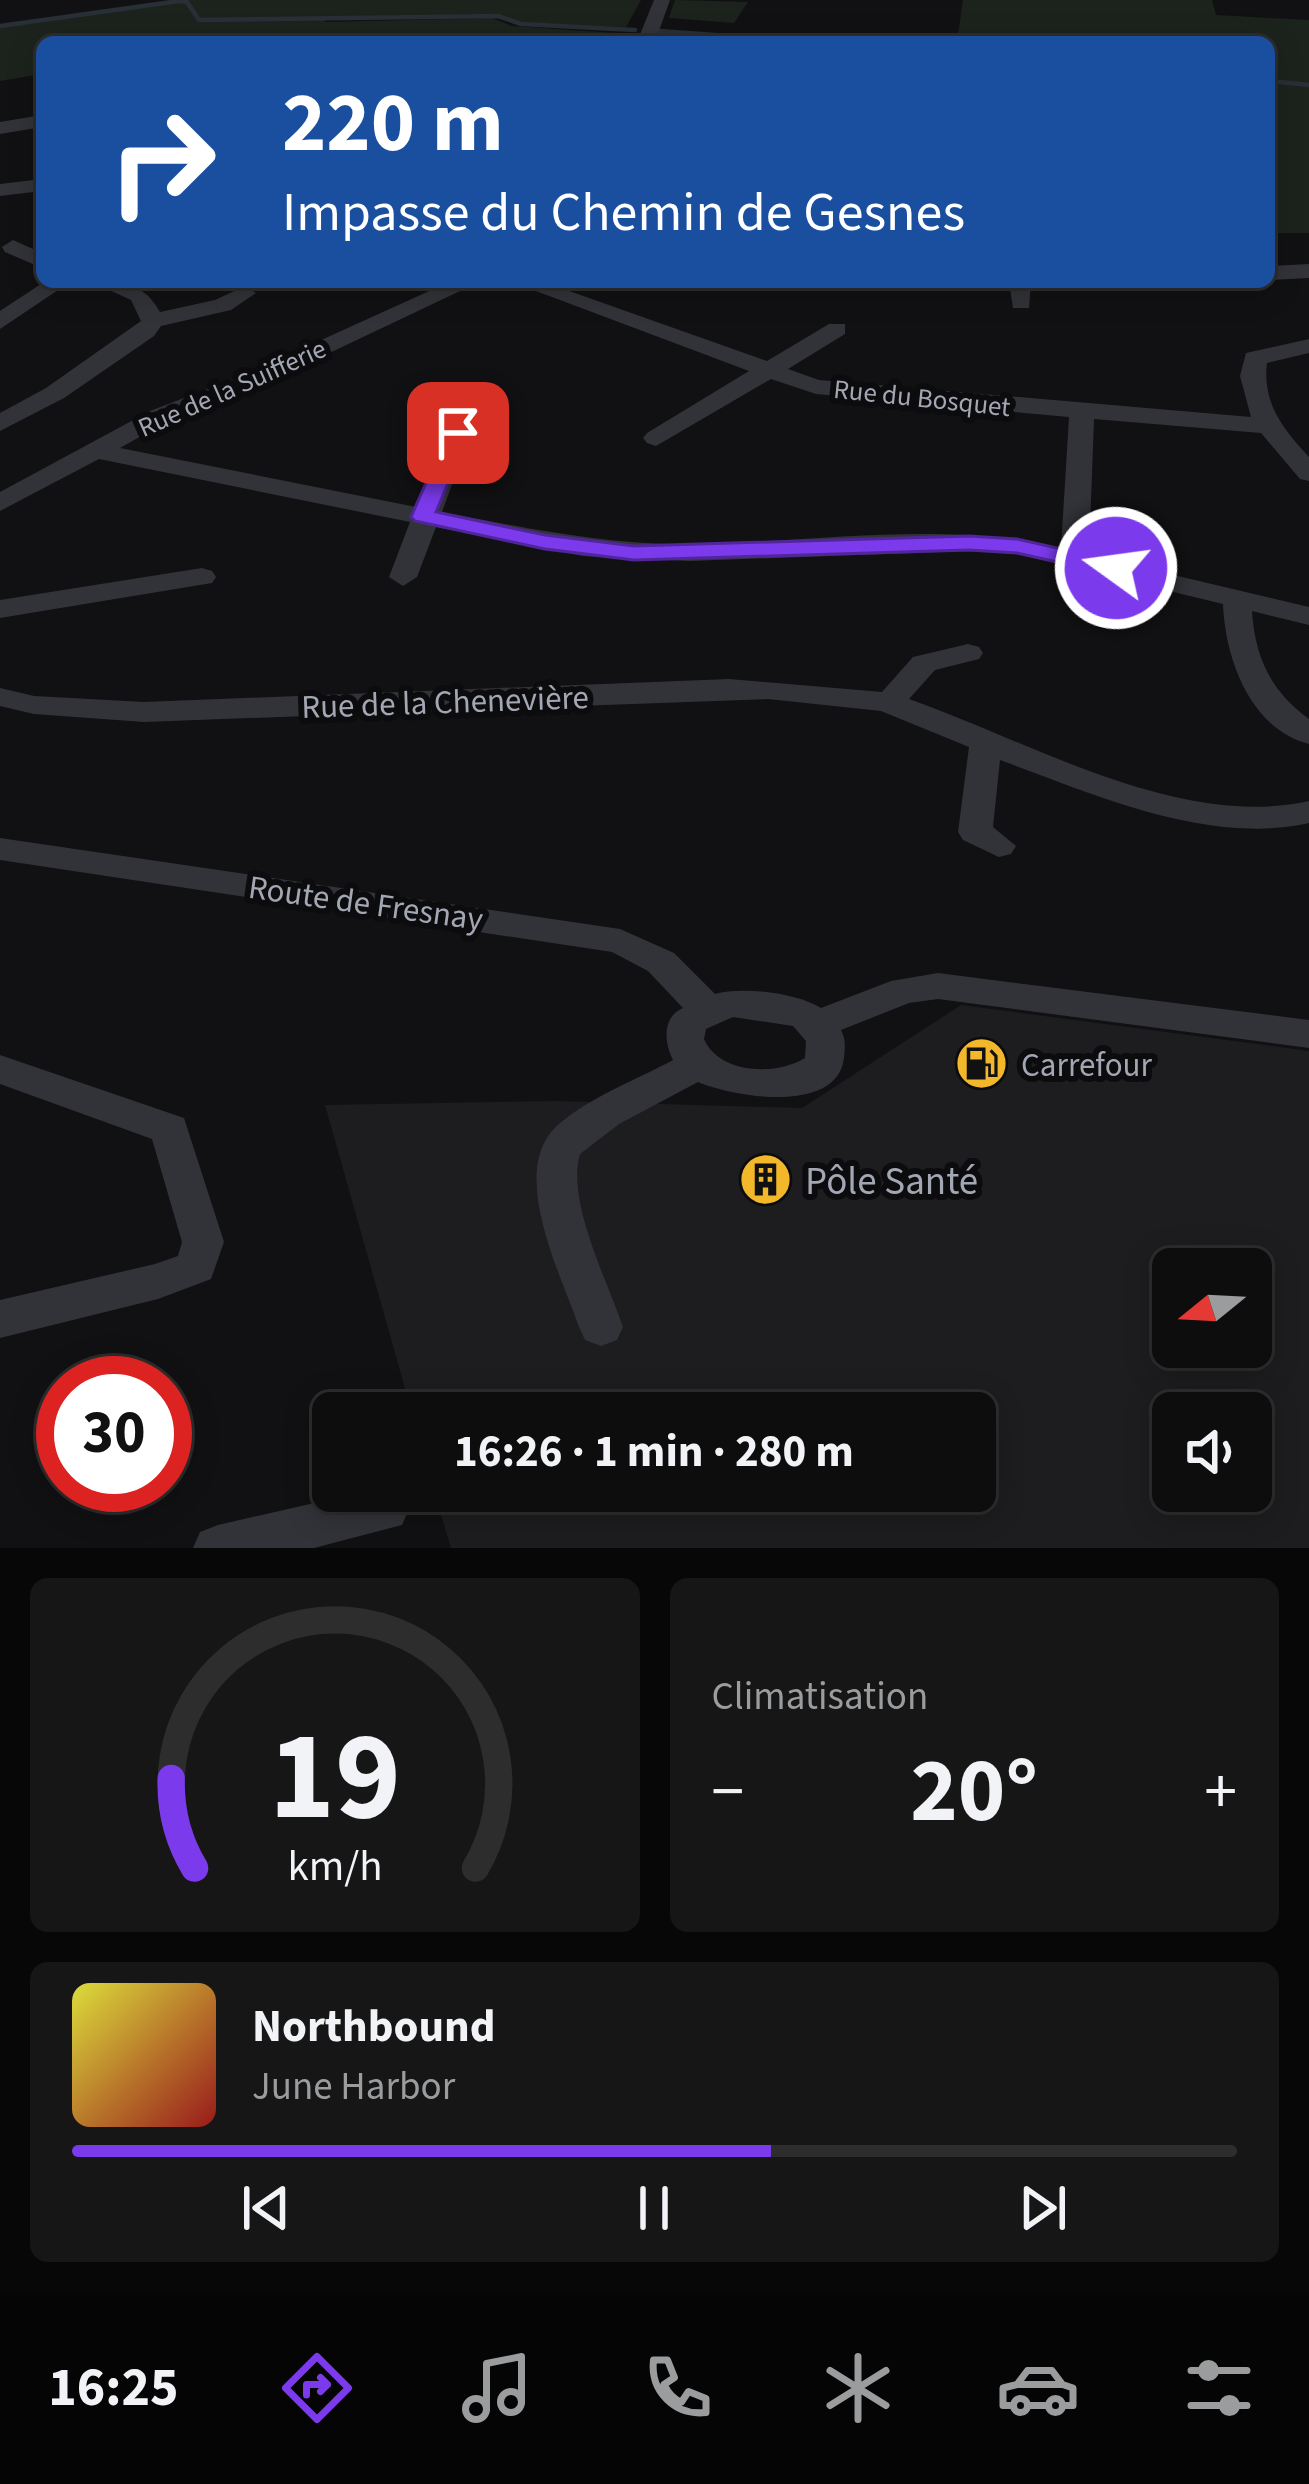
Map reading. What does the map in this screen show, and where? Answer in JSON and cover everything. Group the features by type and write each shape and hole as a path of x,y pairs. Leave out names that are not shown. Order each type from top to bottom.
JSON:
{"street":[{"path":"648,36 662,0"},
{"path":"0,128 36,122"},
{"path":"0,190 36,186"},
{"path":"13,247 36,258"},
{"path":"1275,273 1309,271"},
{"path":"0,322 49,288"},
{"path":"119,288 140,296 153,321"},
{"name":"Rue de la Suifferie","path":"0,503 159,416 253,380 455,288"},
{"name":"Rue du Bosquet","path":"539,288 764,371 842,392 1309,437"},
{"path":"0,423 110,359 153,321 223,305 245,293"},
{"path":"656,439 837,329"},
{"path":"1309,346 1255,358 1251,373 1260,417 1309,473"},
{"path":"1075,557 1082,413"},
{"path":"403,577 458,433"},
{"path":"96,451 545,542 634,553 969,543 1017,546 1309,616"},
{"path":"0,609 202,577"},
{"path":"1238,599 1238,633 1254,685 1277,712 1309,734"},
{"path":"889,703 924,663 968,653"},
{"name":"Rue de la Chenevière","path":"0,697 34,705 144,712 729,688 812,691 889,703 986,743 1166,802 1244,820 1309,812"},
{"path":"986,743 975,832 999,846"},
{"name":"Route de Fresnay","path":"0,849 620,940 662,962 707,1009"},
{"path":"816,1025 904,990 938,986 1309,1034"},
{"path":"730,1003 804,1014 816,1025 826,1038 824,1065 793,1082 715,1075 685,1050 682,1035 688,1021 730,1003"},
{"path":"601,1327 554,1177 560,1149 592,1122 698,1064"},
{"path":"0,1069 170,1130 203,1242 196,1267 158,1281 0,1319"},
{"path":"218,1548 372,1512"}],"shaded area":[{"path":"184,0 641,0 626,27 523,23 496,14 325,17 325,22 492,18 512,26 628,36 36,36 36,75 0,81 0,26"},
{"path":"675,0 748,2 734,23 669,18"},
{"path":"963,0 1212,0 1216,15 1309,20 1309,233 1275,233 1275,36 958,36"},
{"path":"961,1005 1309,1051 1309,1548 451,1548 440,1512 996,1512 996,1392 406,1392 325,1105 556,1101 802,1108"}],"waterway":[{"path":"0,26 179,1 187,2 199,20 498,16 521,24 635,30"},
{"path":"659,31 729,36"},
{"path":"1275,82 1309,85"}],"place":[{"name":"Carrefour","path":"982,1064"},
{"name":"Pôle Santé","path":"766,1180"}],"route":[{"path":"458,433 423,517 545,542 634,553 969,543 1017,546 1116,568"}]}
